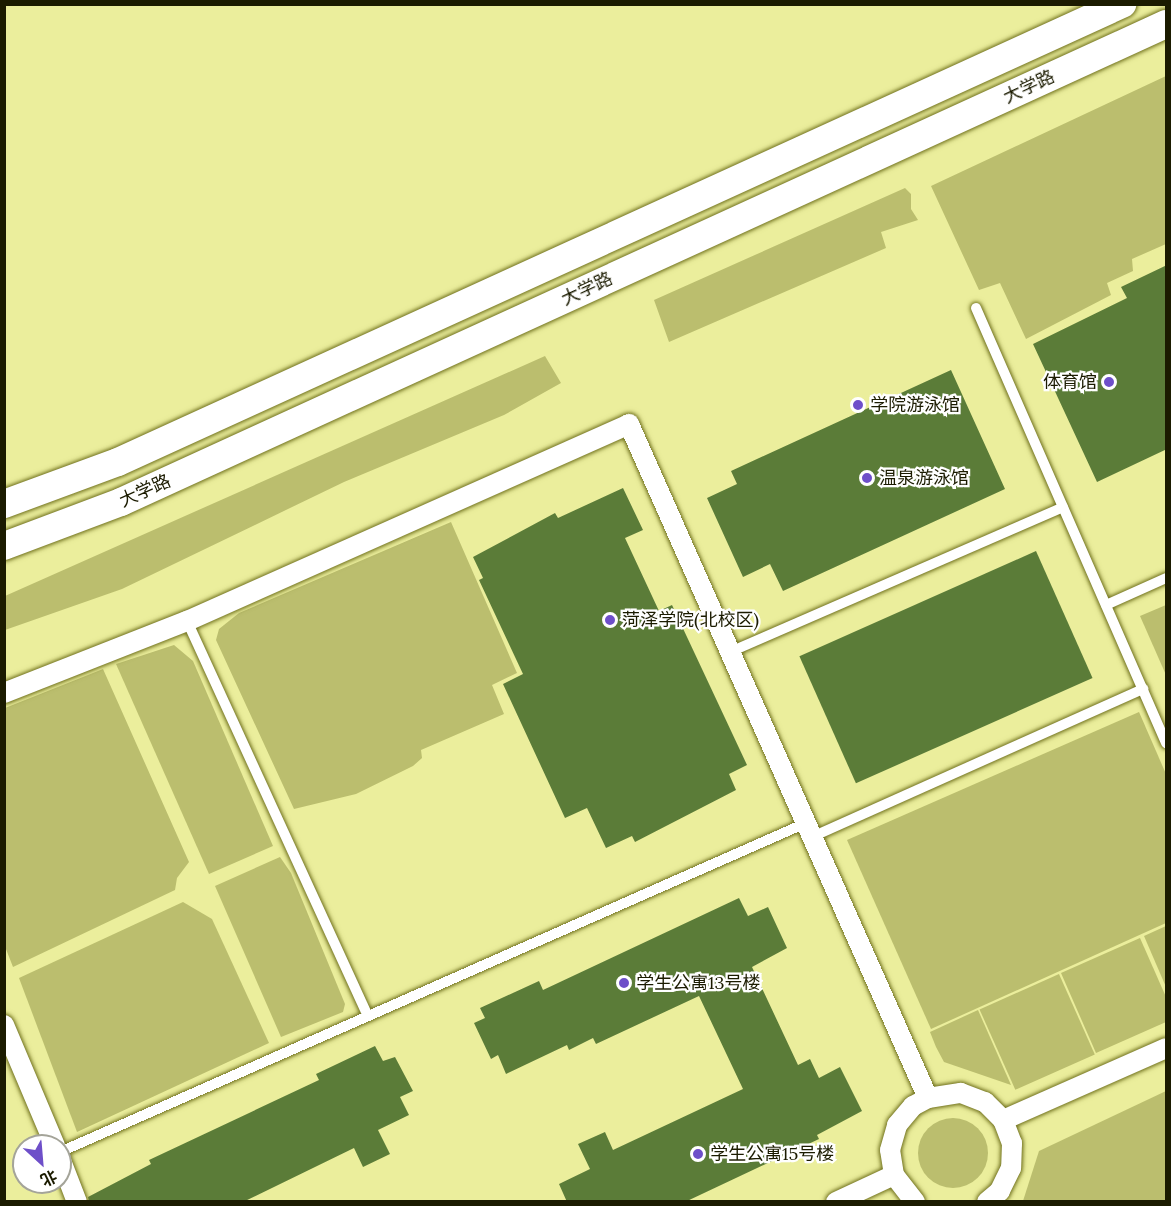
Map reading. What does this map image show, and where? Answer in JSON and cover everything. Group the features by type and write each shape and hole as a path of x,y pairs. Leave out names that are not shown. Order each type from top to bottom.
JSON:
{"main road":[{"name":"大学路","path":"4,504 118,462 1122,4"},
{"name":"大学路","path":"4,546 121,502 1167,24"}],"street":[{"path":"4,693 187,621 629,424 928,1098"},
{"path":"4,1025 50,1134"},
{"path":"1003,1120 1167,1048"},
{"path":"915,1202 894,1175 890,1150 897,1125 914,1106 928,1098 961,1093 985,1102 1003,1120 1012,1143 1011,1168 1000,1191 987,1202"},
{"path":"836,1202 894,1175"}],"lane":[{"path":"976,308 1167,742"},
{"path":"730,652 1063,507"},
{"path":"1106,605 1167,578"},
{"path":"187,621 368,1017"},
{"path":"72,1147 368,1017 1143,689"}],"green space":[{"path":"1166,76 1166,244 1132,259 1133,271 1107,283 1111,295 1026,339 1000,283 979,290 931,186"},
{"path":"905,188 911,194 911,209 918,220 881,232 886,248 669,342 654,300"},
{"path":"545,356 561,383 504,415 344,482 122,589 5,630 5,596"},
{"path":"451,522 517,673 492,685 504,714 421,750 422,758 413,766 356,794 294,809 216,640 219,629 239,613"},
{"path":"1166,605 1166,675 1140,616"},
{"path":"174,645 193,661 273,846 209,874 116,664"},
{"path":"103,669 189,862 177,878 175,890 13,967 4,944 5,708"},
{"path":"1139,712 1166,774 1166,923 931,1029 847,840"},
{"path":"280,857 291,873 345,1004 343,1012 281,1037 215,886"},
{"path":"183,902 212,919 269,1043 77,1132 19,978"},
{"path":"1166,926 1166,987 1144,936"},
{"path":"1140,938 1166,997 1166,1022 1096,1053 1061,973"},
{"path":"1059,974 1095,1054 1015,1090 980,1009"},
{"path":"978,1010 1011,1085 944,1062 936,1047 930,1032"},
{"path":"1166,1091 1166,1201 1023,1201 1039,1151"},
{"path":"953,1118 966,1121 978,1128 985,1140 988,1153 985,1166 978,1178 966,1185 953,1188 940,1185 928,1178 921,1166 918,1153 921,1140 928,1128 940,1121"}],"building":[{"name":"体育馆","path":"1167,265 1167,449 1097,482 1033,344 1127,298 1121,287"},
{"name":"温泉游泳馆","path":"951,370 1005,489 783,591 770,564 743,577 707,498 737,484 731,471"},
{"path":"623,488 643,530 625,538 659,611 672,605 747,765 729,774 736,790 635,842 632,836 606,848 587,808 565,818 503,684 523,674 479,580 483,578 473,557 555,513 558,518"},
{"path":"1036,551 1093,678 856,783 799,656"},
{"path":"739,898 748,916 768,907 787,948 752,967 798,1065 810,1059 819,1078 840,1067 862,1111 817,1135 819,1139 685,1202 567,1202 559,1184 590,1169 578,1144 605,1132 613,1150 743,1089 699,996 596,1044 593,1038 569,1050 567,1045 506,1074 498,1055 491,1059 474,1023 485,1018 480,1008 539,981 543,990"},
{"path":"375,1046 383,1061 395,1057 413,1091 400,1097 409,1115 378,1130 390,1154 363,1167 354,1148 243,1202 89,1202 88,1197 151,1164 149,1160 319,1080 316,1074"}],"place":[{"name":"体育馆","path":"1109,382"},
{"name":"学院游泳馆","path":"858,405"},
{"name":"温泉游泳馆","path":"867,478"},
{"name":"菏泽学院(北校区)","path":"610,620"},
{"name":"学生公寓13号楼","path":"624,983"},
{"name":"学生公寓15号楼","path":"698,1154"}]}
